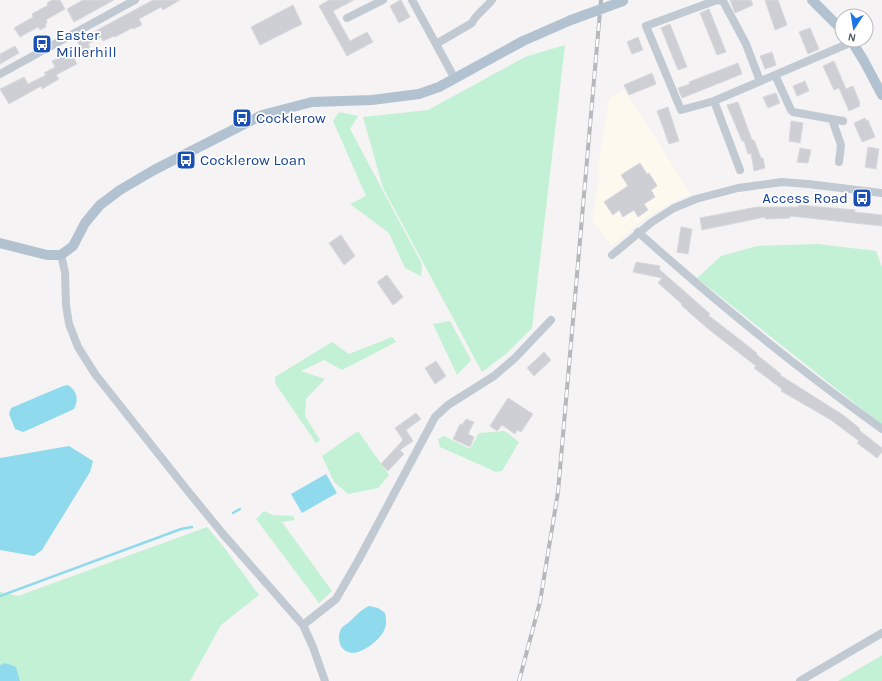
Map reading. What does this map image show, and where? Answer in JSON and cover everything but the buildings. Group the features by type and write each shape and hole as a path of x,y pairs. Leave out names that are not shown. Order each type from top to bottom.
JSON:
{"main road":[{"path":"0,243 47,256 61,255 73,246 85,223 100,205 120,190 154,170 262,115 312,102 372,100 414,95 439,88 523,40 624,0"},
{"path":"812,0 834,22"},
{"path":"856,48 882,95"}],"street":[{"path":"0,74 135,0"},
{"path":"347,18 383,0"},
{"path":"412,0 455,79"},
{"path":"436,44 472,22 473,18 484,10 492,0"},
{"path":"760,81 746,44 723,1 717,0 646,26 681,110 714,100 747,87 835,48"},
{"path":"775,75 793,112 843,121"},
{"path":"714,100 740,170"},
{"path":"832,119 841,145 839,162"},
{"path":"612,255 638,232 674,208 696,199 738,188 782,182 882,193"},
{"path":"638,232 690,279 756,334 826,389 882,429"},
{"path":"61,255 65,272 66,305 69,324 78,347 92,369 223,534 303,625 313,647 325,681"},
{"path":"303,625 336,599 435,418 448,405 494,376 515,358 551,320"},
{"path":"800,681 882,634"}],"shaded area":[{"path":"624,89 691,194 676,200 647,217 612,246 592,221 599,178 598,165 609,99"}],"green space":[{"path":"565,45 532,328 507,353 482,372 383,188 363,117 428,110 525,57"},
{"path":"339,112 358,116 350,129 422,264 421,276 405,268 389,233 350,204 366,196 333,121"},
{"path":"818,244 876,251 882,267 882,425 697,278 721,256 757,246"},
{"path":"450,321 471,360 457,375 433,324"},
{"path":"392,337 396,342 342,370 324,360 301,371 325,379 306,399 305,416 320,440 316,443 275,383 275,377 332,342 349,354"},
{"path":"358,431 389,475 378,488 348,494 334,482 322,456"},
{"path":"505,431 519,442 502,471 496,472 440,447 438,439 444,436 470,449 479,433"},
{"path":"264,511 273,515 293,516 295,520 282,522 332,591 319,603 256,519"},
{"path":"207,527 259,595 221,625 190,681 0,681 0,592 18,596"},
{"path":"882,655 882,681 838,681 881,656"}],"water":[{"path":"68,385 75,393 77,399 74,409 23,432 15,429 9,414 11,408"},
{"path":"69,446 93,461 90,472 42,550 34,556 0,550 0,458"},
{"path":"326,474 337,493 302,513 291,494"},
{"path":"369,606 378,608 385,613 385,628 380,637 372,645 361,651 352,653 348,652 342,648 339,641 341,629"},
{"path":"5,663 16,667 20,681 0,681 0,665"}],"waterway":[{"path":"233,513 240,509"},
{"path":"0,596 181,529 192,527"}],"railway":[{"path":"519,681 540,602 558,492 601,0"}],"place":[{"name":"Easter Millerhill","path":"42,44"},
{"name":"Cocklerow","path":"242,118"},
{"name":"Cocklerow Loan","path":"186,160"},
{"name":"Access Road","path":"862,198"}]}
